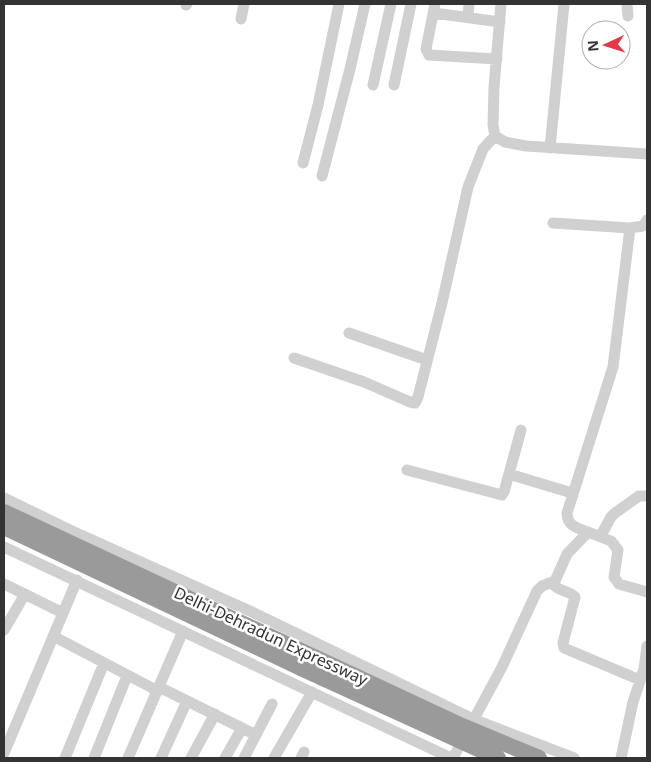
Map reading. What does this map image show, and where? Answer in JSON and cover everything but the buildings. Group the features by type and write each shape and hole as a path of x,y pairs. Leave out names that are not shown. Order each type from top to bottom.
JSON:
{"highway":[{"name":"Delhi-Dehradun Expressway","path":"4,512 462,726 539,758"},
{"name":"Delhi-Dehradun Expressway","path":"4,527 303,669 498,758"}],"street":[{"path":"241,19 244,4"},
{"path":"303,163 318,105 339,4"},
{"path":"322,176 365,4"},
{"path":"373,85 391,4"},
{"path":"394,86 410,4"},
{"path":"468,17 469,4"},
{"path":"294,358 364,382 415,403 468,187 483,149 495,136 493,118 501,4"},
{"path":"550,148 564,4"},
{"path":"627,4 628,16"},
{"path":"497,59 429,55 426,49 434,8 468,17 500,22"},
{"path":"495,136 505,142 550,148 647,154"},
{"path":"553,223 630,228 643,226 647,220"},
{"path":"630,228 612,368 604,400 566,513 573,526 611,541 618,550 615,581 619,584 647,592"},
{"path":"349,333 427,360"},
{"path":"407,470 500,495 504,492 521,430"},
{"path":"509,474 572,493"},
{"path":"600,537 615,513 639,496 647,496"},
{"path":"4,498 72,532 254,613 475,720 574,758"},
{"path":"4,547 452,758 475,720 502,667 537,591 542,586 552,584 557,578 567,554 588,532"},
{"path":"4,753 77,580"},
{"path":"4,584 63,613"},
{"path":"552,584 575,597 563,644 564,648 640,680"},
{"path":"4,630 25,594"},
{"path":"128,758 183,632"},
{"path":"53,636 127,676 187,701 256,735"},
{"path":"621,758 645,663 647,646"},
{"path":"65,758 104,663"},
{"path":"94,758 127,676"},
{"path":"274,758 312,692"},
{"path":"161,758 187,701"},
{"path":"244,758 272,704"},
{"path":"191,758 215,714"},
{"path":"224,758 242,728"}]}
